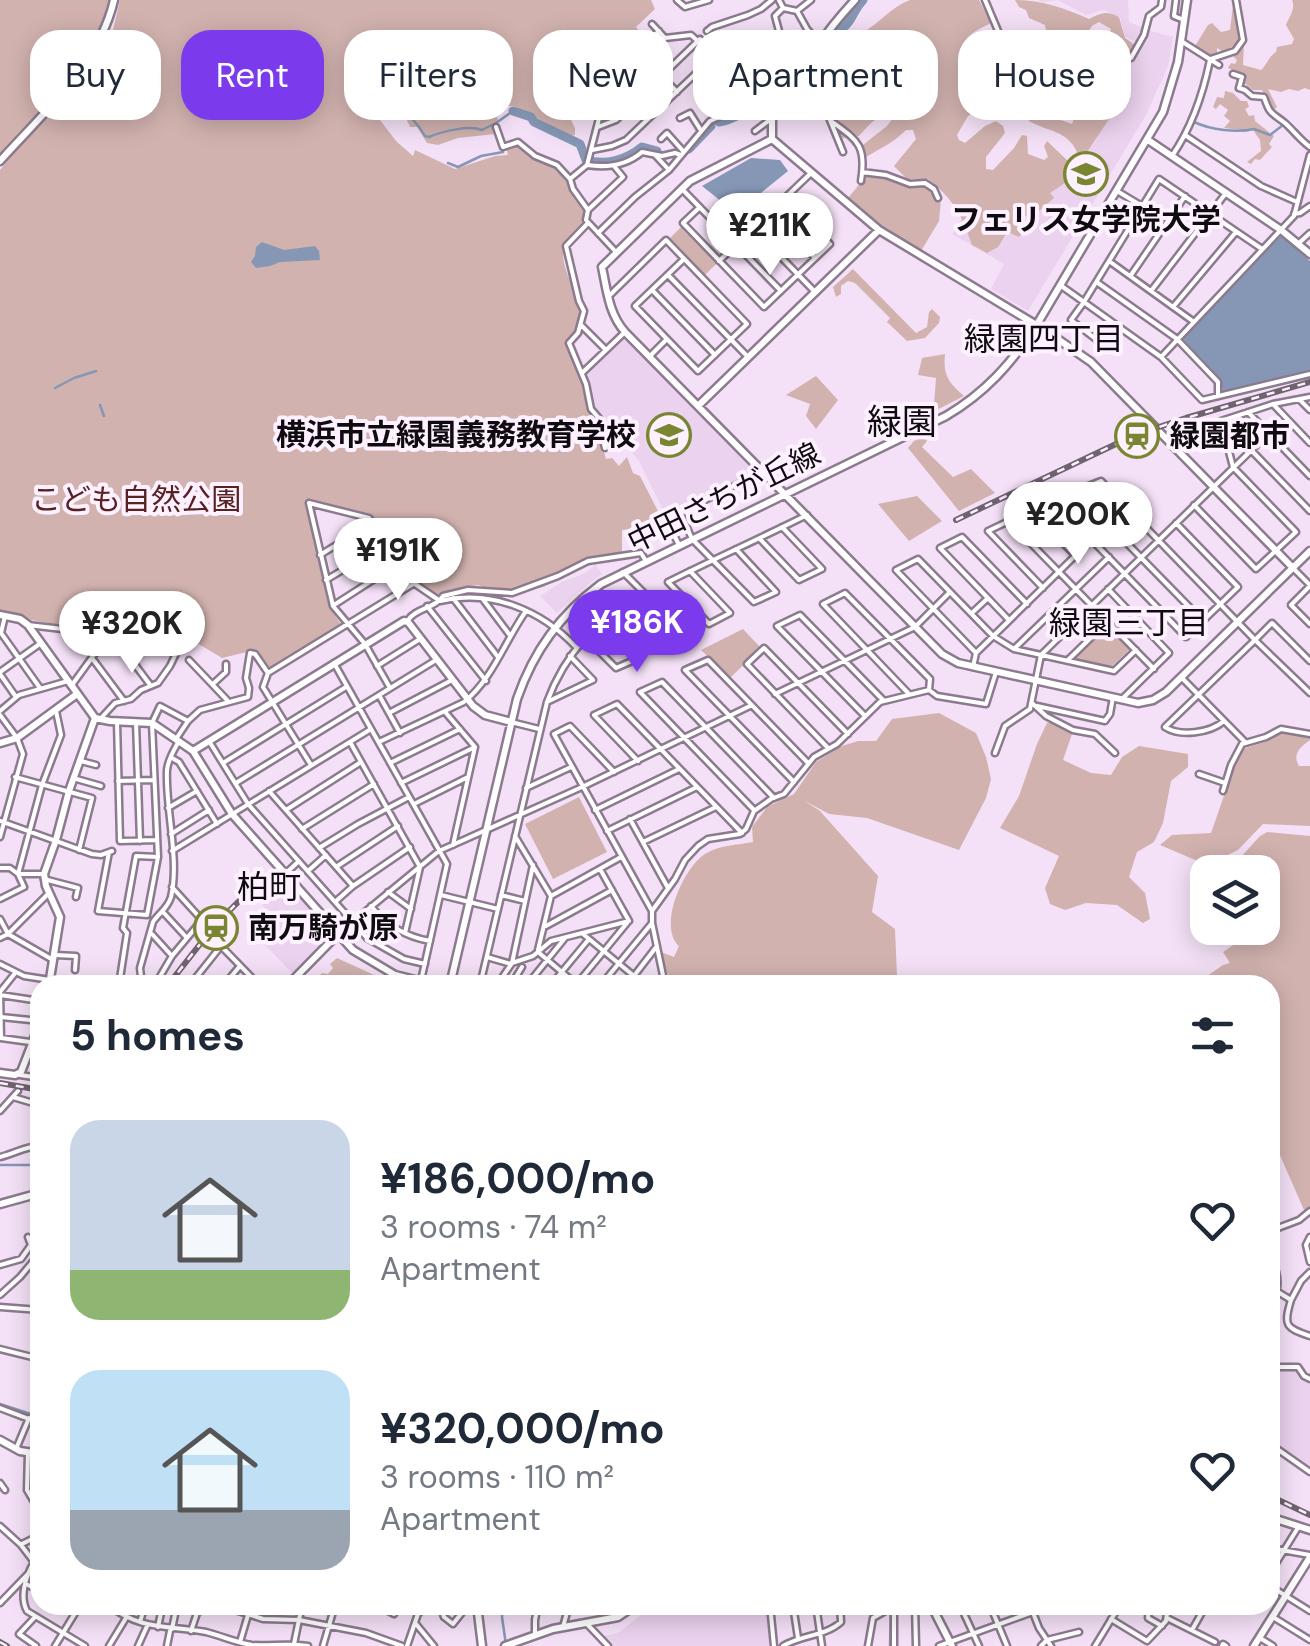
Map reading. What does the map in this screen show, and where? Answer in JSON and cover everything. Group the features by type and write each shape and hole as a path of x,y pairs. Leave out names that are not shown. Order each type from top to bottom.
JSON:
{"street":[{"path":"0,160 85,64 107,27 114,0"},
{"path":"676,0 685,7 709,0"},
{"path":"708,30 762,9 772,0"},
{"path":"780,0 784,8"},
{"path":"797,11 811,0"},
{"path":"831,30 855,0"},
{"path":"985,0 998,30"},
{"path":"1131,58 1149,16 1161,6 1162,0"},
{"path":"1176,0 1174,16 1184,20"},
{"name":"中田さちが丘線","path":"452,975 524,677 554,626 590,592 623,572 962,406 1002,372 1036,326 1148,140 1176,72 1187,0"},
{"path":"1210,60 1235,51 1243,40 1236,0"},
{"path":"784,8 797,11 808,30"},
{"path":"778,30 775,16 784,8"},
{"path":"652,24 657,30"},
{"path":"673,37 692,34 700,41 673,65"},
{"path":"1181,41 1219,64"},
{"path":"1172,156 1186,135 1210,60"},
{"path":"1233,74 1242,78 1239,88 1252,96 1264,97 1276,119 1310,147"},
{"path":"592,150 626,140 693,76"},
{"path":"673,88 677,92"},
{"path":"680,118 690,113 701,130"},
{"path":"570,179 587,165 600,120"},
{"path":"598,127 615,120"},
{"path":"598,233 669,170 713,120"},
{"path":"755,131 769,120"},
{"path":"772,120 772,139 879,230 1091,362 1310,586 1291,605 1310,624"},
{"path":"831,121 843,152"},
{"path":"831,121 860,146 860,182"},
{"path":"496,127 503,147 518,142 535,156 557,165 588,210"},
{"path":"661,139 667,133 682,153"},
{"path":"1186,135 1273,193 1297,202"},
{"path":"772,139 690,181 602,268 614,318 942,654 958,663 1138,703 1153,700 1166,692 1310,551"},
{"path":"1148,140 1310,254"},
{"path":"587,165 614,166 642,152 662,156 682,153"},
{"path":"655,155 669,170"},
{"path":"1161,357 1294,214 1310,155"},
{"path":"614,166 623,177 588,210 586,220 617,253"},
{"path":"862,172 926,184 938,198"},
{"path":"720,261 811,173"},
{"path":"1115,324 1101,343 1071,320 1159,179 1262,249"},
{"path":"682,189 781,291"},
{"path":"1117,191 1142,206"},
{"path":"1151,291 1226,193"},
{"path":"1131,276 1184,196"},
{"path":"700,207 683,223 764,307 830,244 787,197"},
{"path":"1294,214 1310,206"},
{"path":"770,212 815,258"},
{"path":"588,223 566,246 584,311 578,333 569,344 586,384 590,409 622,444"},
{"path":"753,228 816,292"},
{"path":"698,406 879,230"},
{"path":"1173,306 1236,232"},
{"path":"1299,244 1310,233"},
{"path":"608,296 666,240 747,324 698,371 636,306 684,259"},
{"path":"1109,260 1194,322"},
{"path":"668,275 748,358"},
{"path":"1096,282 1177,340 1218,382 1218,396"},
{"path":"1060,285 1161,357 1202,400 1310,374"},
{"path":"652,290 714,355"},
{"path":"581,325 606,350"},
{"path":"582,373 625,332"},
{"path":"649,357 667,339"},
{"path":"1194,505 1256,569 1296,532 1233,468 1221,422 1273,404 1310,397"},
{"path":"1300,399 1310,410"},
{"path":"1273,404 1310,443"},
{"path":"1248,412 1310,476"},
{"path":"598,419 605,448"},
{"path":"995,753 1005,726 1033,704 1041,655 1268,433"},
{"path":"1251,450 1310,510"},
{"path":"736,549 776,592 754,602 692,539 680,512 764,472"},
{"path":"1202,621 1076,490 1101,480 1310,694"},
{"path":"1076,556 1031,510 1052,499 1186,637 1238,587 1176,522"},
{"path":"390,688 364,644 333,606 309,503 366,516 387,543 400,575 440,601"},
{"path":"973,666 976,653 1126,506"},
{"path":"690,571 730,613 708,624 668,582 690,571 807,515"},
{"path":"1043,588 988,530 1009,520 1154,669"},
{"path":"320,555 372,523"},
{"path":"759,538 799,580 822,569 782,527"},
{"path":"671,529 679,545"},
{"path":"1009,620 940,548 962,537 1026,604"},
{"path":"326,580 387,543"},
{"path":"440,601 443,596 468,590 512,593 598,558 640,553 646,562"},
{"path":"1014,648 1108,557"},
{"path":"976,653 896,570 918,559 994,636 1014,648 1114,670 1136,650"},
{"path":"333,606 394,567"},
{"path":"622,606 662,646 685,635 623,572"},
{"path":"310,765 262,687 268,673 414,584"},
{"path":"1108,589 1170,653 1122,699"},
{"path":"776,694 915,627 950,592"},
{"path":"482,975 539,729 560,670 602,620 644,593"},
{"path":"909,694 823,604 845,593 930,679 929,690"},
{"path":"453,598 498,657"},
{"path":"408,622 410,616 440,601 482,598 526,611 554,626 576,647"},
{"path":"482,598 510,635"},
{"path":"972,614 988,598"},
{"path":"428,606 486,682"},
{"path":"379,743 468,700 486,682 526,611"},
{"path":"40,688 1,634 2,616 20,619 28,625 97,719 152,723 193,751 232,814 352,950 395,975"},
{"path":"865,717 777,626 800,616 884,701"},
{"path":"585,637 616,668 639,658 602,620"},
{"path":"1067,661 1108,621"},
{"path":"193,751 364,644 401,622 408,622"},
{"path":"408,622 468,700 485,714 539,729"},
{"path":"1224,720 1215,728 1178,733 1165,727 1272,623 1310,661"},
{"path":"28,625 71,630 102,644 158,637 182,641 158,683 108,708 97,719 80,760 44,876 60,917 51,975"},
{"path":"377,666 420,639"},
{"path":"116,641 150,686"},
{"path":"16,697 0,673 40,643"},
{"path":"0,836 23,754 0,713 16,697 70,683 102,644"},
{"path":"829,749 747,664 764,648 848,734"},
{"path":"141,975 156,917 171,896 173,852 166,774 170,756 188,721 206,707 248,696 250,652 268,673"},
{"path":"547,702 593,680 570,656"},
{"path":"92,658 124,701"},
{"path":"190,660 228,701"},
{"path":"235,784 436,660"},
{"path":"794,782 686,670 708,660 808,763"},
{"path":"334,663 448,864 422,975"},
{"path":"213,685 226,672 226,664"},
{"path":"652,911 698,846 742,833 754,811 784,794 814,757 848,734 884,701 929,690 937,696 986,704 996,672"},
{"path":"1181,677 1245,742"},
{"path":"389,714 452,680"},
{"path":"754,811 640,692 662,682 774,798"},
{"path":"223,763 347,687"},
{"path":"0,744 17,738 77,694"},
{"path":"379,695 400,733"},
{"path":"1033,704 1105,720 1113,697"},
{"path":"638,761 594,714 617,704 742,833"},
{"path":"1033,704 1073,730 1095,734 1116,753"},
{"path":"298,975 338,934 439,851 582,788 752,705"},
{"path":"2,822 79,850 101,855 111,852 98,911 147,915 158,855 152,723 160,706 188,721"},
{"path":"0,899 23,888 18,874 42,784 61,734 56,710"},
{"path":"444,712 475,747"},
{"path":"117,722 120,841 156,840"},
{"path":"136,722 140,841"},
{"path":"614,772 570,726 554,734 652,911 663,975"},
{"path":"120,975 126,933 122,928 136,855 173,852 371,729"},
{"path":"390,763 460,729"},
{"path":"1223,791 1238,749 1245,742 1281,729 1310,734"},
{"path":"209,741 248,804 367,938 404,959 425,964"},
{"path":"350,742 420,867 405,933"},
{"path":"453,845 475,747"},
{"path":"401,783 475,747"},
{"path":"170,756 179,762 217,824"},
{"path":"80,760 96,765"},
{"path":"286,810 362,762"},
{"path":"526,788 572,767"},
{"path":"595,810 679,769"},
{"path":"1199,774 1226,782"},
{"path":"15,777 92,798 79,850"},
{"path":"413,804 468,777"},
{"path":"73,778 101,786"},
{"path":"118,781 154,780"},
{"path":"302,828 374,784"},
{"path":"607,831 697,788"},
{"path":"168,808 197,791"},
{"path":"269,791 353,886"},
{"path":"319,848 409,797"},
{"path":"643,842 716,807"},
{"path":"171,834 209,810"},
{"path":"630,819 668,888"},
{"path":"336,867 398,826"},
{"path":"516,836 551,896 538,951"},
{"path":"335,902 410,847"},
{"path":"308,871 326,855"},
{"path":"551,896 621,858"},
{"path":"285,874 299,861"},
{"path":"504,975 512,963 533,865"},
{"path":"0,868 44,876 78,888 76,898"},
{"path":"600,869 629,921"},
{"path":"161,975 202,920 172,887"},
{"path":"543,928 612,890"},
{"path":"388,892 410,909"},
{"path":"0,938 49,893"},
{"path":"441,895 498,909"},
{"path":"501,895 524,900"},
{"path":"370,906 405,933 430,940"},
{"path":"163,912 187,938"},
{"path":"0,919 8,934 54,957 76,956 75,970"},
{"path":"487,957 512,963 533,956 551,941 629,921"},
{"path":"585,975 629,921"},
{"path":"610,975 652,922"},
{"path":"152,933 172,956"},
{"path":"584,934 633,975"},
{"path":"535,975 565,938"},
{"path":"559,975 589,939"},
{"path":"198,975 221,946 249,975"},
{"path":"635,975 657,946"},
{"path":"538,951 565,975"},
{"path":"0,964 30,977"},
{"path":"232,975 240,966"},
{"path":"517,975 522,967"},
{"path":"16,972 0,995 1,1038 30,1042"},
{"path":"0,995 30,1000"},
{"path":"1,1018 30,1021"},
{"path":"18,1074 30,1050"},
{"path":"0,1072 30,1076"},
{"path":"0,1111 18,1091"},
{"path":"14,1097 30,1102"},
{"path":"0,1157 30,1146"},
{"path":"0,1204 30,1196"},
{"path":"1280,1227 1310,1211"},
{"path":"28,1237 30,1242"},
{"path":"1310,1237 1306,1246 1310,1262"},
{"path":"0,1265 21,1258 30,1248"},
{"path":"0,1295 30,1266 21,1258"},
{"path":"1310,1272 1301,1281 1287,1312 1292,1330 1310,1336"},
{"path":"1280,1293 1291,1300"},
{"path":"0,1307 30,1309"},
{"path":"0,1349 30,1358"},
{"path":"1280,1367 1298,1367 1310,1379"},
{"path":"0,1408 29,1419 16,1449"},
{"path":"0,1440 28,1453 26,1484 30,1495"},
{"path":"1280,1450 1310,1472"},
{"path":"0,1483 5,1490"},
{"path":"1280,1521 1310,1530"},
{"path":"0,1526 30,1557"},
{"path":"1280,1558 1300,1526"},
{"path":"21,1545 30,1541"},
{"path":"1280,1549 1310,1556 1280,1606"},
{"path":"30,1570 22,1601 30,1613"},
{"path":"0,1604 28,1574"},
{"path":"26,1584 30,1586"},
{"path":"1280,1592 1310,1611"},
{"path":"55,1646 74,1615"},
{"path":"122,1615 158,1627 250,1645 308,1646"},
{"path":"140,1622 142,1615"},
{"path":"158,1627 161,1615"},
{"path":"166,1646 174,1615"},
{"path":"191,1631 196,1615"},
{"path":"240,1642 248,1615 366,1633 405,1646 419,1615"},
{"path":"298,1645 300,1615"},
{"path":"322,1646 331,1615"},
{"path":"479,1615 482,1646"},
{"path":"535,1615 536,1634"},
{"path":"563,1627 566,1615"},
{"path":"504,1646 536,1634 621,1615"},
{"path":"772,1615 777,1646 839,1625 841,1615"},
{"path":"795,1615 798,1638"},
{"path":"817,1615 822,1646"},
{"path":"868,1646 873,1618 878,1615"},
{"path":"894,1615 894,1646"},
{"path":"915,1615 916,1646"},
{"path":"936,1615 952,1644"},
{"path":"965,1615 980,1646"},
{"path":"995,1615 1007,1646"},
{"path":"939,1646 1024,1615"},
{"path":"1034,1615 1051,1646"},
{"path":"1095,1646 1114,1615"},
{"path":"1148,1615 1162,1626"},
{"path":"1111,1619 1147,1641 1167,1615"},
{"path":"1192,1630 1200,1615"},
{"path":"36,1646 18,1634 36,1616 85,1646"},
{"path":"1254,1646 1273,1617 1310,1640"},
{"path":"109,1646 126,1618"},
{"path":"1167,1618 1215,1642"},
{"path":"586,1622 607,1645"},
{"path":"138,1646 148,1624"},
{"path":"416,1624 434,1646"},
{"path":"1041,1646 1047,1640 1079,1632"},
{"path":"227,1646 228,1638"},
{"path":"1260,1638 1273,1646"}],"shaded area":[{"name":"フェリス女学院大学","path":"1058,0 1128,0 1129,22 1144,28 1139,41 1147,30 1173,37 1168,66 1146,115 1028,311 991,289 1004,264 952,234 961,219 969,224 1069,170 1093,120 1131,120 1131,49 1137,43 1131,40 1131,30 1123,30 1120,17 1103,10 1086,15"},
{"name":"横浜市立緑園義務教育学校","path":"624,338 753,467 752,474 666,516 639,461 595,409 587,373"},
{"path":"596,565 602,574 557,613 540,596 563,581"},
{"path":"286,882 331,932 293,974 260,940 278,922 262,905"},
{"path":"1280,1370 1299,1371 1310,1381 1310,1466 1280,1446"},
{"path":"641,1615 770,1615 771,1621 769,1646 610,1646 604,1636 618,1633"}],"green space":[{"path":"0,0 109,0 99,30 30,30 30,120 35,120 0,154"},
{"name":"こども自然公園","path":"120,0 651,0 655,9 636,27 638,30 533,30 533,116 513,106 513,30 344,30 344,120 380,120 413,156 415,150 455,169 508,155 506,147 519,144 535,158 557,167 585,209 581,225 563,251 580,306 576,329 566,344 584,384 587,409 595,421 606,459 612,458 619,466 627,457 661,517 643,526 633,523 630,529 622,530 619,556 588,562 543,587 495,596 478,585 466,587 464,593 442,597 398,569 386,534 369,515 309,499 305,503 329,607 341,624 269,670 251,651 222,658 197,643 150,635 97,642 69,627 0,611 0,170 44,120 161,120 161,30 113,30"},
{"path":"910,0 979,0 991,23 977,30 958,30 958,120 966,120 957,135 965,143 996,121 1003,126 1005,133 986,157 986,169 993,170 1022,135 1027,136 1028,154 1044,160 1048,157 1044,146 1047,141 1070,163 1077,152 1068,139 1029,120 1072,124 1073,120 1108,120 1077,175 1050,193 1054,198 1039,211 1017,218 1024,231 1019,237 1007,232 998,247 987,253 972,245 956,208 937,187 928,179 907,179 894,166 916,139 913,130 906,130 866,157 859,148 892,120 938,120 938,30 867,30"},
{"path":"1015,0 1053,5 1089,19 1104,13 1119,17 1123,30 1111,30 1099,22 1089,30 1046,30 1045,25 1029,18"},
{"path":"1292,0 1310,0 1310,90 1268,89 1277,107 1272,112 1262,90 1253,90 1243,82 1243,75 1228,68 1235,64 1237,60 1232,55 1244,43 1243,65 1261,70 1277,47 1292,44 1294,39 1286,25 1293,10"},
{"path":"1233,5 1242,41 1238,47 1227,54 1217,48 1217,56 1195,46 1212,23 1221,32 1230,30"},
{"path":"1225,91 1247,101 1249,107 1245,109 1249,116 1254,115 1255,121 1274,136 1269,144 1272,147 1251,164 1247,162 1261,151 1260,140 1253,130 1224,128 1230,121 1224,116 1228,110 1220,104 1216,109 1213,107 1217,97 1224,98"},
{"path":"407,120 498,120 495,134 458,138 438,145 427,143 417,127 410,127"},
{"path":"540,120 571,120 575,135"},
{"path":"832,120 876,120 859,136 842,138"},
{"path":"866,173 909,185 922,183 941,199 939,221 921,251 881,227 848,198"},
{"path":"683,225 718,262 704,276 668,240"},
{"path":"853,269 916,333 927,327 932,309 940,317 939,323 925,338 907,341 855,283 848,281 841,286 841,294 836,297 833,287"},
{"path":"945,354 948,378 964,396 917,420 920,404 934,405 936,378 918,375 922,358"},
{"path":"816,376 838,400 816,429 806,416 810,404 786,395"},
{"path":"923,437 927,441 922,447 953,477 971,469 995,493 959,511 908,448"},
{"path":"917,496 942,521 909,541 878,504"},
{"path":"1108,626 1130,649 1111,667 1074,658"},
{"path":"743,629 761,648 730,678 701,650"},
{"path":"939,713 976,733 991,779 986,798 959,850 867,818 829,814 805,801 820,811 878,876 872,912 895,929 897,975 668,975 661,952 674,957 679,946 673,937 672,912 682,884 697,861 716,849 753,842 752,827 767,807 794,794 816,762 842,746 876,741 892,719"},
{"path":"1056,722 1072,734 1063,760 1091,773 1111,775 1122,757 1139,746 1188,754 1188,767 1171,781 1163,823 1154,842 1137,852 1129,877 1145,893 1150,919 1143,923 1117,905 1086,903 1065,910 1050,904 1045,888 1059,856 1000,828 1019,796 1047,723"},
{"path":"1282,732 1310,738 1296,758 1299,766 1310,766 1310,826 1263,824 1238,850 1228,855 1190,858 1160,845 1172,835 1211,833 1243,749"},
{"path":"579,797 607,852 553,879 525,824"},
{"path":"1267,832 1310,836 1310,1207 1304,1210 1280,1155 1280,975 1208,975 1230,963 1223,952 1233,945 1280,945 1280,855 1243,855"},
{"path":"337,958 374,975 320,975 328,974 333,968 330,964"}],"water":[{"path":"751,158 780,160 788,171 736,213 702,186"},
{"path":"1281,236 1310,261 1310,371 1223,393 1221,380 1182,338"},
{"path":"262,242 284,250 315,246 320,260 256,268 251,262"}],"waterway":[{"path":"841,30 863,0"},
{"path":"513,111 580,144 586,160 616,161 642,147 657,151"},
{"path":"413,120 429,137 456,129 482,130 500,120"},
{"path":"719,122 726,120"},
{"path":"1194,122 1224,130 1254,129 1270,135 1283,125 1295,138"},
{"path":"689,149 711,126"},
{"path":"448,163 458,167 481,156 503,152"},
{"path":"55,388 96,371"},
{"path":"100,405 104,416"},
{"path":"0,1165 30,1165"},
{"path":"0,1404 30,1414"},
{"path":"502,1615 506,1645"},
{"path":"890,1646 891,1615"}],"railway":[{"path":"956,520 1135,435 1310,382"},
{"path":"176,975 215,925 256,884"},
{"path":"0,1083 30,1088"},
{"path":"1280,1501 1310,1515"},
{"path":"0,1642 7,1646"}],"place":[{"name":"フェリス女学院大学","path":"1086,174"},
{"name":"横浜市立緑園義務教育学校","path":"669,435"},
{"name":"緑園都市","path":"1137,436"},
{"name":"南万騎が原","path":"216,928"}],"district":[{"name":"緑園四丁目","path":"1044,339"},
{"name":"緑園","path":"902,422"},
{"name":"緑園三丁目","path":"1129,623"},
{"name":"柏町","path":"269,887"}]}
